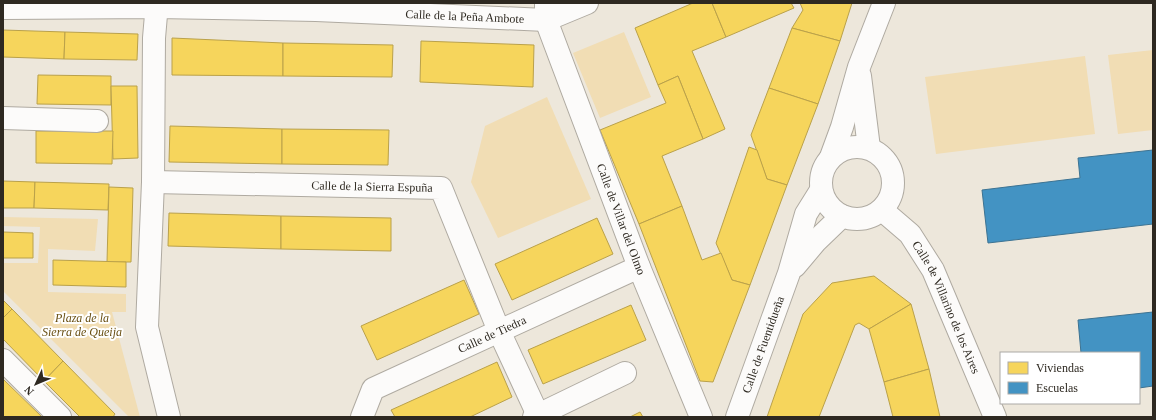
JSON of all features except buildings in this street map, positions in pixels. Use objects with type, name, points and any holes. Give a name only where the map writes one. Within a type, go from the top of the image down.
[{"type":"street","name":"Calle de la Peña Ambote","points":[[3,8],[157,5],[546,11],[587,3]]},
{"type":"street","points":[[831,157],[839,151],[849,147],[869,148],[880,154],[888,164],[893,175],[894,188],[890,200],[882,210],[873,216],[863,219],[852,219],[842,216],[832,210],[825,201],[821,190],[821,178],[824,167],[831,157],[842,127],[859,67],[884,3]]},
{"type":"street","points":[[157,5],[154,38],[153,182],[147,327],[169,417]]},
{"type":"street","name":"Calle de Villar del Olmo","points":[[546,11],[639,267],[701,417]]},
{"type":"street","points":[[859,67],[869,148]]},
{"type":"street","points":[[3,118],[97,121]]},
{"type":"street","name":"Calle de la Sierra Espuña","points":[[153,182],[441,188],[499,331],[536,416]]},
{"type":"street","name":"Calle de Fuentidueña","points":[[737,417],[789,273],[806,214],[821,190]]},
{"type":"street","name":"Calle de Villarino de los Aires","points":[[882,210],[910,234],[933,270],[995,417]]},
{"type":"street","name":"Calle de Fuentidueña","points":[[789,273],[816,241],[842,216]]},
{"type":"street","name":"Calle de Tiedra","points":[[362,417],[373,389],[639,267]]},
{"type":"street","points":[[3,360],[60,417]]},
{"type":"street","points":[[536,416],[625,373]]},
{"type":"green space","points":[[624,32],[651,97],[600,118],[573,53]]},
{"type":"green space","points":[[1153,50],[1153,130],[1118,134],[1108,55]]},
{"type":"green space","points":[[1085,56],[1095,134],[936,154],[925,77]]},
{"type":"green space","points":[[547,97],[591,199],[498,238],[471,182],[485,126]]},
{"type":"green space","name":"Plaza de la Sierra de Queija","points":[[3,217],[98,219],[95,251],[48,249],[48,292],[126,294],[126,312],[112,312],[140,417],[129,417],[3,291],[3,263],[38,263],[40,227],[3,226]]}]
